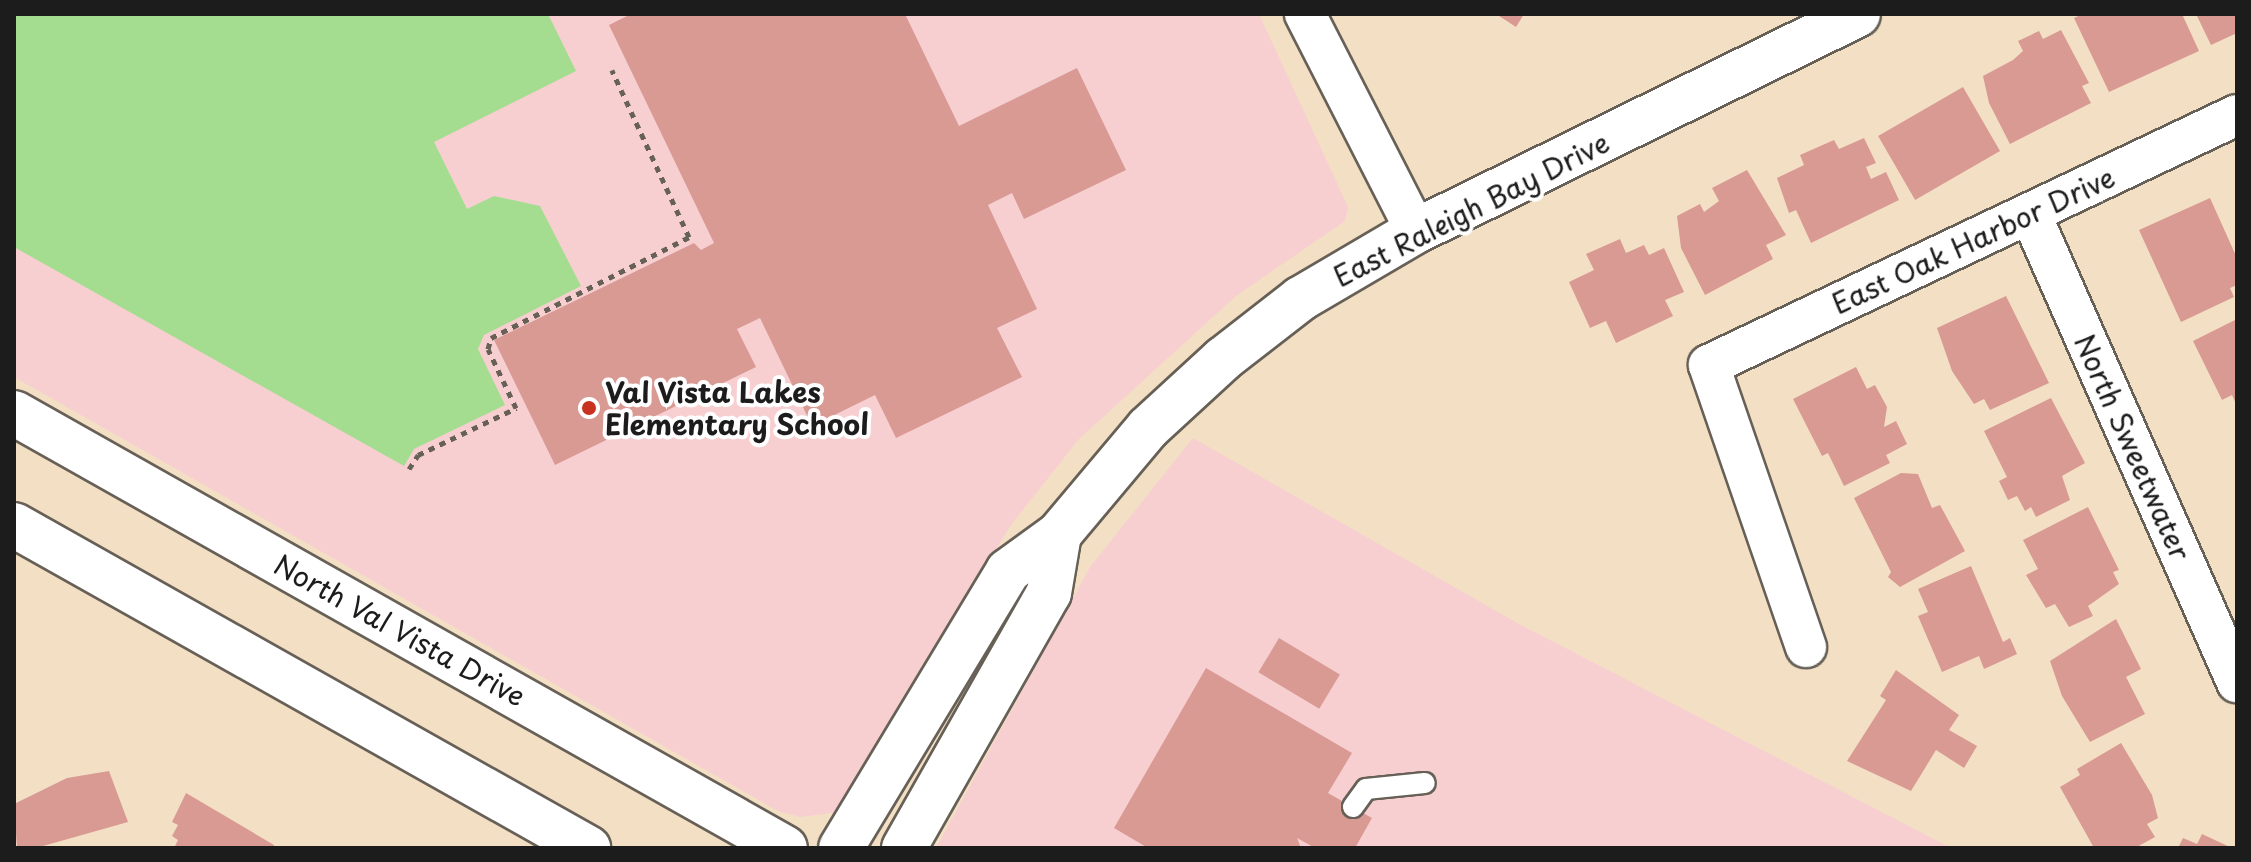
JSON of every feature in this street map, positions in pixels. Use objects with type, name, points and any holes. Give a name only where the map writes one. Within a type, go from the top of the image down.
[{"type":"street","points":[[1305,14],[1416,231]]},
{"type":"street","name":"East Raleigh Bay Drive","points":[[841,848],[1008,571],[1059,534],[1148,428],[1223,359],[1300,299],[1416,231],[1858,14]]},
{"type":"street","name":"East Oak Harbor Drive","points":[[1806,647],[1709,365],[2237,115]]},
{"type":"street","name":"North Sweetwater","points":[[2030,213],[2237,682]]},
{"type":"street","name":"North Val Vista Drive","points":[[14,413],[785,848]]},
{"type":"street","points":[[14,525],[588,848]]},
{"type":"street","points":[[904,848],[1049,593],[1059,534]]},
{"type":"lane","points":[[1353,807],[1366,789],[1425,783]]},
{"type":"path","points":[[409,469],[418,455],[516,408],[488,349],[491,338],[689,237],[612,70]]},
{"type":"shaded area","name":"Val Vista Lakes Elementary School","points":[[14,14],[1259,14],[1348,207],[1345,221],[1236,296],[1079,439],[1010,526],[850,802],[832,813],[800,817],[778,811],[14,377]]},
{"type":"shaded area","points":[[1193,438],[1519,624],[1951,848],[936,848],[1090,567]]},
{"type":"green space","points":[[14,14],[548,14],[576,71],[434,142],[467,209],[494,196],[540,206],[581,286],[484,335],[478,349],[505,405],[414,449],[404,466],[14,247]]},
{"type":"building","points":[[631,14],[905,14],[959,126],[1077,68],[1126,170],[1024,219],[1012,193],[988,205],[1037,309],[997,328],[1022,377],[896,438],[875,395],[812,426],[760,318],[737,329],[756,367],[555,465],[494,340],[694,243],[701,250],[714,243],[609,25]]},
{"type":"building","points":[[1496,14],[1524,14],[1516,27]]},
{"type":"building","points":[[2083,14],[2182,14],[2199,51],[2109,92],[2074,18]]},
{"type":"building","points":[[2196,14],[2237,14],[2237,33],[2211,45]]},
{"type":"building","points":[[2061,30],[2089,83],[2082,86],[2091,103],[2010,144],[1989,103],[1983,76],[2023,51],[2018,41],[2039,31],[2043,39]]},
{"type":"building","points":[[1963,87],[2000,151],[1915,200],[1878,136]]},
{"type":"building","points":[[1864,138],[1876,163],[1866,167],[1871,179],[1886,172],[1899,200],[1811,243],[1796,210],[1789,213],[1777,178],[1804,165],[1800,155],[1834,140],[1839,149]]},
{"type":"building","points":[[1747,170],[1786,235],[1766,245],[1773,259],[1705,295],[1681,248],[1677,216],[1700,204],[1704,212],[1719,201],[1712,188]]},
{"type":"building","points":[[2210,198],[2237,258],[2237,285],[2230,288],[2234,297],[2181,322],[2139,230]]},
{"type":"building","points":[[1620,239],[1626,253],[1644,245],[1649,255],[1664,248],[1684,292],[1665,300],[1673,316],[1616,343],[1606,321],[1590,328],[1569,282],[1594,270],[1586,254]]},
{"type":"building","points":[[2006,296],[2049,383],[1990,410],[1984,399],[1974,404],[1952,371],[1937,328]]},
{"type":"building","points":[[2237,319],[2237,406],[2232,395],[2222,400],[2193,341]]},
{"type":"building","points":[[1856,367],[1867,389],[1875,385],[1887,407],[1884,427],[1896,421],[1907,444],[1886,455],[1890,463],[1844,486],[1828,453],[1822,456],[1793,399]]},
{"type":"building","points":[[2051,398],[2085,463],[2062,476],[2070,500],[2036,517],[2031,507],[2025,511],[2017,496],[2008,500],[1999,481],[2007,477],[1984,431]]},
{"type":"building","points":[[1901,473],[1918,474],[1932,508],[1940,505],[1965,551],[1900,587],[1888,577],[1891,572],[1854,498]]},
{"type":"building","points":[[2088,507],[2119,570],[2113,572],[2119,584],[2088,606],[2093,616],[2069,627],[2055,604],[2046,608],[2026,575],[2038,569],[2023,540]]},
{"type":"building","points":[[1971,566],[2003,642],[2010,638],[2017,654],[1984,669],[1979,656],[1942,672],[1918,616],[1928,612],[1918,589]]},
{"type":"building","points":[[2116,619],[2141,669],[2126,677],[2145,714],[2090,742],[2062,696],[2050,661]]},
{"type":"building","points":[[1279,638],[1340,675],[1319,709],[1258,672]]},
{"type":"building","points":[[1206,668],[1352,753],[1328,793],[1372,818],[1355,848],[1315,848],[1297,838],[1301,848],[1148,848],[1114,828]]},
{"type":"building","points":[[1896,670],[1959,715],[1949,730],[1977,746],[1964,768],[1936,750],[1911,791],[1847,761],[1886,700],[1880,696]]},
{"type":"building","points":[[2121,743],[2152,795],[2158,818],[2147,824],[2155,837],[2135,848],[2094,848],[2060,787],[2080,775],[2077,769]]},
{"type":"building","points":[[109,771],[128,822],[36,848],[17,848],[14,804],[67,778]]},
{"type":"building","points":[[186,793],[274,845],[273,848],[174,848],[178,840],[172,836],[178,825],[172,822]]},
{"type":"building","points":[[2202,834],[2232,848],[2178,848],[2183,838],[2197,844]]},
{"type":"place","name":"Val Vista Lakes Elementary School","points":[[589,408]]}]
